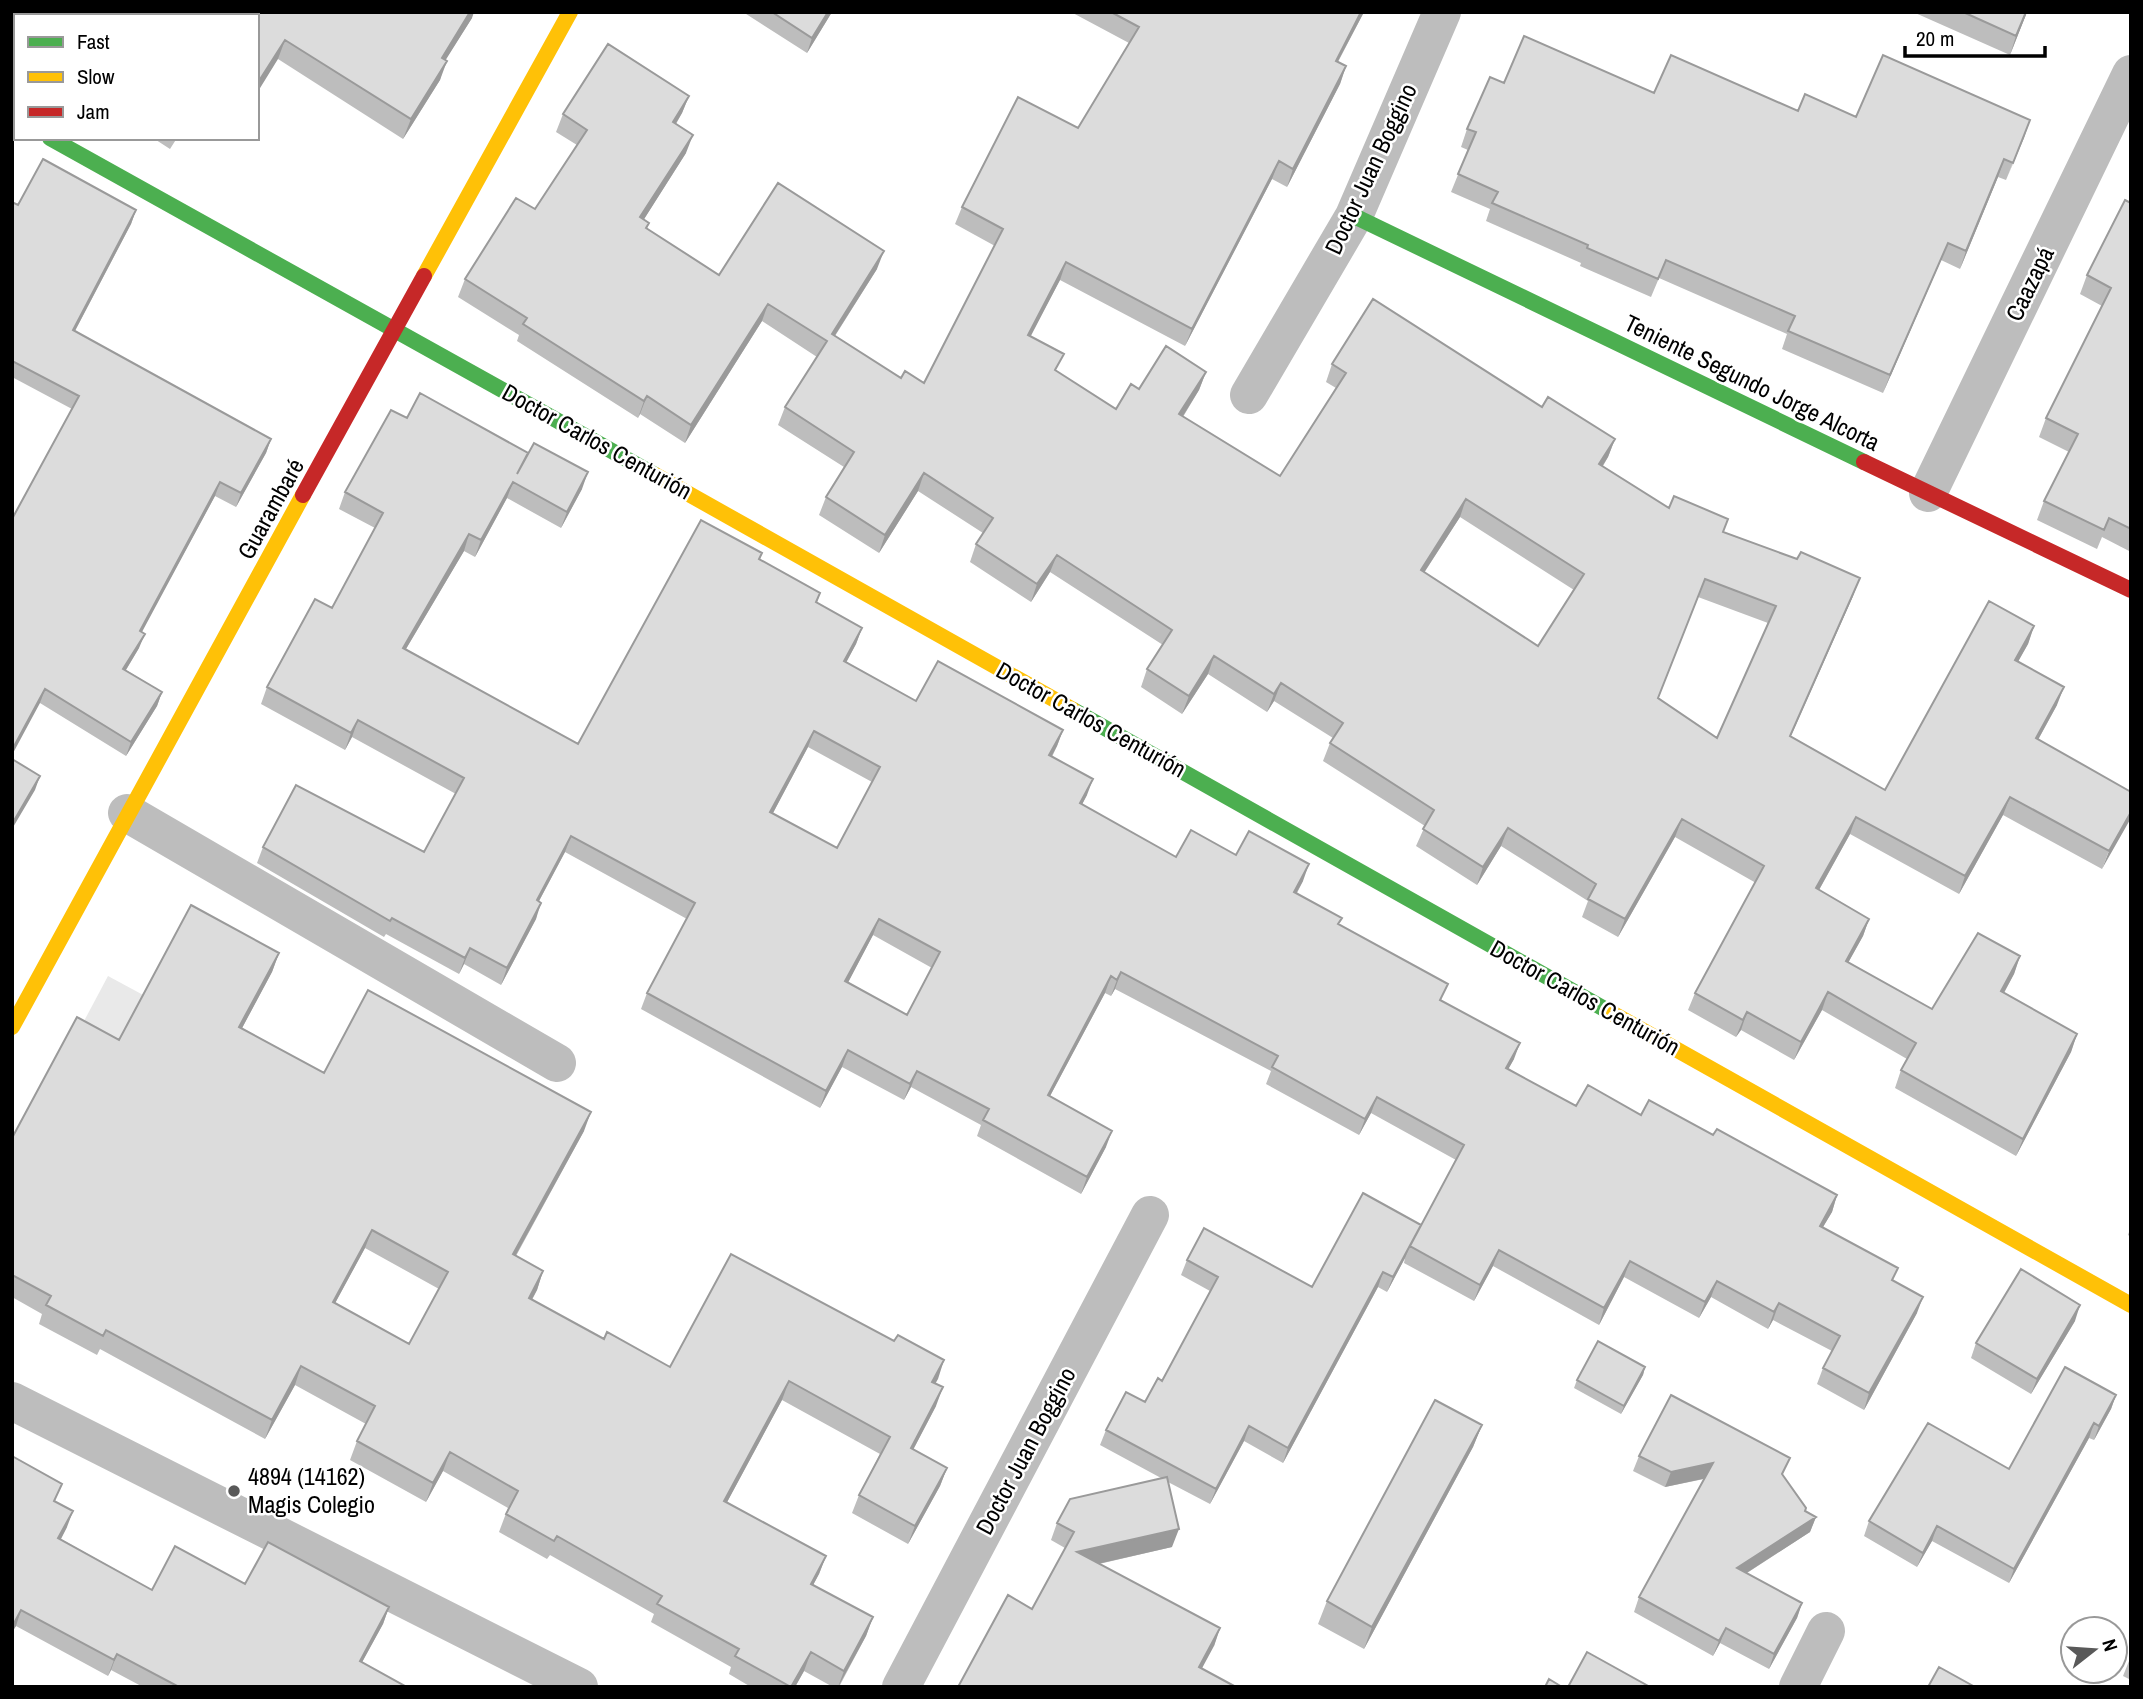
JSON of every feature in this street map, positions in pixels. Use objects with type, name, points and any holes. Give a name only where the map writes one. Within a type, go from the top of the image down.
[{"type":"street","name":"Guarambaré","points":[[12,1027],[127,813],[397,330],[570,12]]},
{"type":"street","name":"Doctor Juan Boggino","points":[[1249,395],[1354,216],[1442,12]]},
{"type":"street","name":"Caazapá","points":[[1928,493],[2131,74]]},
{"type":"street","name":"Doctor Carlos Centurión","points":[[54,140],[397,330],[2131,1305]]},
{"type":"street","name":"Teniente Segundo Jorge Alcorta","points":[[1354,216],[2131,590]]},
{"type":"street","points":[[127,813],[557,1063]]},
{"type":"street","name":"Doctor Juan Boggino","points":[[901,1687],[1150,1215]]},
{"type":"street","points":[[12,1401],[579,1687]]},
{"type":"street","points":[[1798,1687],[1826,1631]]},
{"type":"shaded area","points":[[108,976],[223,1038],[190,1099],[75,1038]]},
{"type":"building","points":[[12,12],[34,12],[14,14],[14,28]]},
{"type":"building","points":[[470,12],[442,58],[447,61],[411,119],[285,40],[259,81],[259,14],[125,14]]},
{"type":"building","points":[[772,12],[828,12],[812,38]]},
{"type":"building","points":[[1111,12],[1361,12],[1336,61],[1346,66],[1293,169],[1279,161],[1192,329],[1066,262],[1028,335],[1064,354],[1055,370],[1116,409],[1131,384],[1139,389],[1166,346],[1206,372],[1179,414],[1280,476],[1346,373],[1332,364],[1373,299],[1542,407],[1548,397],[1615,439],[1599,464],[1669,508],[1674,496],[1728,519],[1723,532],[1797,559],[1801,552],[1860,578],[1790,736],[1885,790],[1989,601],[2034,626],[2015,660],[2064,687],[2036,738],[2131,792],[2131,812],[2109,851],[2010,797],[1965,876],[1856,817],[1816,888],[1869,919],[1846,961],[1932,1009],[1978,933],[2020,956],[2001,991],[2077,1034],[2023,1139],[1901,1070],[1916,1043],[1828,992],[1801,1042],[1747,1012],[1743,1020],[1695,993],[1764,866],[1682,819],[1625,919],[1588,899],[1596,884],[1508,828],[1483,867],[1423,829],[1434,810],[1330,743],[1343,723],[1281,683],[1274,694],[1214,656],[1189,696],[1147,669],[1172,630],[1057,555],[1037,584],[976,544],[993,518],[924,473],[885,535],[826,497],[854,452],[785,407],[827,341],[768,304],[691,425],[647,396],[644,401],[523,324],[527,318],[465,279],[516,198],[535,209],[587,130],[563,114],[608,44],[689,96],[673,122],[693,135],[640,217],[649,223],[646,228],[719,275],[778,183],[884,251],[832,334],[901,378],[905,371],[924,383],[1003,229],[962,207],[1018,97],[1078,128],[1139,27]],"holes":[[[1466,499],[1584,574],[1538,646],[1421,570]],[[1705,579],[1776,606],[1717,738],[1658,698]]]},
{"type":"building","points":[[1963,12],[2026,12],[2016,36]]},
{"type":"building","points":[[1524,36],[1654,93],[1671,55],[1798,111],[1805,94],[1856,117],[1883,55],[2030,120],[2013,163],[2004,159],[1966,251],[1948,243],[1890,375],[1788,331],[1795,316],[1666,260],[1658,279],[1492,203],[1498,192],[1458,174],[1476,132],[1467,129],[1490,77],[1504,83]]},
{"type":"building","points":[[43,159],[136,210],[73,330],[271,439],[241,493],[220,482],[140,631],[145,634],[123,669],[162,692],[131,742],[45,689],[12,750],[12,519],[79,396],[12,361],[12,202],[18,205]]},
{"type":"building","points":[[2125,200],[2131,203],[2131,529],[2109,518],[2104,530],[2044,501],[2078,434],[2046,418],[2111,288],[2087,275]]},
{"type":"building","points":[[420,393],[528,453],[517,474],[534,443],[588,472],[567,512],[513,482],[481,540],[469,534],[403,648],[578,744],[701,520],[762,553],[759,559],[820,593],[816,602],[862,628],[844,661],[916,701],[938,661],[1063,730],[1049,755],[1093,779],[1080,803],[1176,857],[1191,830],[1236,855],[1249,831],[1309,864],[1294,892],[1342,918],[1338,924],[1448,984],[1440,1000],[1520,1043],[1506,1068],[1576,1106],[1588,1085],[1641,1115],[1649,1100],[1713,1135],[1717,1129],[1837,1195],[1820,1226],[1898,1268],[1892,1280],[1923,1297],[1869,1393],[1823,1368],[1840,1336],[1779,1303],[1774,1312],[1717,1281],[1705,1302],[1630,1261],[1604,1308],[1499,1250],[1480,1285],[1410,1246],[1464,1145],[1377,1097],[1365,1119],[1272,1067],[1278,1056],[1121,972],[1117,980],[1111,976],[1048,1095],[1112,1131],[1087,1177],[983,1120],[989,1109],[917,1071],[910,1084],[848,1050],[826,1091],[647,993],[695,903],[571,836],[537,900],[541,903],[507,968],[470,948],[465,958],[392,918],[390,921],[263,847],[296,785],[424,852],[464,778],[358,720],[351,733],[267,687],[315,599],[332,608],[383,513],[345,492],[391,410],[407,418]],"holes":[[[814,731],[880,767],[837,848],[770,812]],[[879,919],[940,952],[907,1015],[845,981]]]},
{"type":"building","points":[[12,759],[40,776],[12,824]]},
{"type":"building","points":[[191,905],[279,953],[239,1027],[324,1073],[368,990],[591,1112],[513,1254],[543,1271],[529,1298],[604,1339],[607,1332],[670,1367],[731,1254],[894,1341],[898,1335],[944,1360],[932,1382],[943,1387],[911,1448],[947,1468],[915,1526],[859,1495],[890,1437],[789,1381],[724,1501],[826,1556],[811,1584],[873,1617],[844,1671],[811,1652],[791,1687],[735,1656],[739,1649],[657,1604],[662,1596],[557,1536],[554,1541],[506,1514],[518,1491],[450,1452],[433,1483],[357,1441],[375,1406],[301,1366],[272,1420],[106,1330],[103,1336],[46,1305],[51,1296],[12,1275],[12,1138],[77,1017],[119,1040]],"holes":[[[372,1230],[448,1272],[409,1344],[333,1302]]]},
{"type":"building","points":[[1363,1193],[1421,1225],[1393,1277],[1383,1272],[1288,1448],[1249,1426],[1216,1489],[1106,1430],[1126,1392],[1145,1402],[1158,1378],[1162,1381],[1218,1277],[1187,1260],[1204,1228],[1312,1287]]},
{"type":"building","points":[[2021,1269],[2080,1305],[2037,1379],[1976,1343]]},
{"type":"building","points":[[1598,1341],[1645,1367],[1624,1406],[1577,1380]]},
{"type":"building","points":[[2065,1367],[2116,1395],[2099,1426],[2094,1423],[2014,1569],[1937,1526],[1923,1553],[1869,1521],[1928,1423],[2009,1469]]},
{"type":"building","points":[[1671,1395],[1790,1458],[1782,1474],[1806,1508],[1805,1511],[1816,1517],[1737,1568],[1802,1603],[1774,1654],[1726,1628],[1719,1641],[1639,1597],[1713,1463],[1671,1472],[1639,1456]]},
{"type":"building","points":[[1435,1400],[1482,1425],[1372,1627],[1327,1601]]},
{"type":"building","points":[[12,1456],[62,1484],[54,1501],[73,1511],[58,1538],[152,1590],[175,1546],[245,1584],[268,1542],[389,1607],[360,1661],[407,1687],[179,1687],[117,1654],[114,1660],[21,1610],[12,1627]]},
{"type":"building","points":[[1167,1477],[1179,1529],[1077,1552],[1220,1628],[1199,1667],[1236,1687],[958,1687],[1008,1595],[1032,1609],[1074,1532],[1057,1523],[1070,1499]]},
{"type":"building","points":[[1587,1652],[1650,1687],[1568,1687]]},
{"type":"building","points":[[1939,1667],[1975,1687],[1928,1687]]},
{"type":"building","points":[[1549,1679],[1562,1687],[1545,1687]]},
{"type":"traffic: fast","points":[[54,140],[655,475]]},
{"type":"traffic: fast","points":[[1354,216],[1864,462]]},
{"type":"traffic: fast","points":[[1073,710],[1608,1011]]},
{"type":"traffic: slow","points":[[424,276],[570,12]]},
{"type":"traffic: slow","points":[[655,475],[1073,710]]},
{"type":"traffic: slow","points":[[12,1027],[303,495]]},
{"type":"traffic: slow","points":[[1608,1011],[2131,1305]]},
{"type":"traffic: jam","points":[[303,495],[424,276]]},
{"type":"traffic: jam","points":[[1864,462],[2131,590]]},
{"type":"place","name":"4894 (14162) Magis Colegio","points":[[234,1491]]}]
